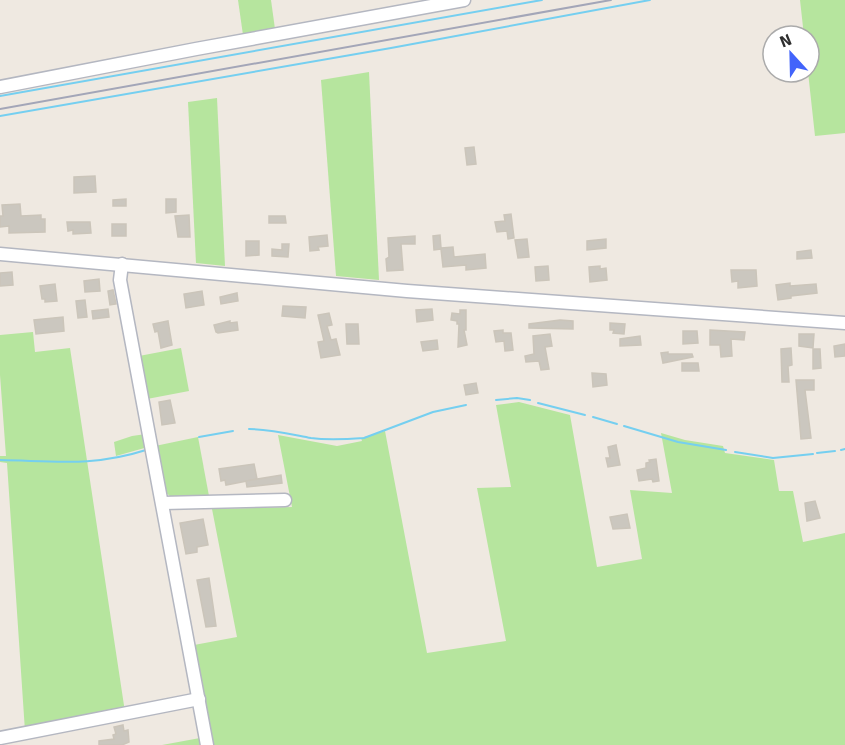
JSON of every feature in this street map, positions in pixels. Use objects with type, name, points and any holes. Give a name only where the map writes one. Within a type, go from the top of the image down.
[{"type":"street","points":[[0,87],[464,0]]},
{"type":"street","points":[[0,254],[407,291],[845,323]]},
{"type":"street","points":[[122,264],[120,280],[207,745]]},
{"type":"street","points":[[163,503],[285,500]]},
{"type":"street","points":[[0,738],[199,699]]},
{"type":"green space","points":[[238,0],[271,0],[275,29],[243,35]]},
{"type":"green space","points":[[800,0],[845,0],[845,133],[815,136],[809,84],[821,84],[821,24],[803,24]]},
{"type":"green space","points":[[369,72],[379,280],[336,276],[321,80]]},
{"type":"green space","points":[[217,98],[225,266],[196,263],[188,102]]},
{"type":"green space","points":[[33,332],[35,352],[70,348],[125,712],[25,731],[7,463],[0,462],[0,456],[6,456],[0,375],[0,335]]},
{"type":"green space","points":[[181,348],[189,391],[147,399],[139,356]]},
{"type":"green space","points":[[519,402],[570,415],[597,567],[642,559],[630,490],[672,493],[661,433],[685,440],[723,446],[725,453],[774,460],[779,491],[793,491],[803,542],[845,533],[845,745],[213,745],[194,645],[237,637],[212,509],[292,507],[278,435],[337,446],[362,441],[361,438],[385,431],[427,653],[506,641],[477,488],[511,487],[496,405]]},
{"type":"green space","points":[[146,434],[148,447],[116,456],[114,442]]},
{"type":"green space","points":[[198,437],[209,496],[171,497],[164,491],[155,446]]},
{"type":"green space","points":[[200,738],[200,745],[162,745]]},
{"type":"building","points":[[474,147],[476,164],[467,165],[465,148]]},
{"type":"building","points":[[95,176],[96,192],[74,193],[74,177]]},
{"type":"building","points":[[126,199],[126,206],[113,206],[113,200]]},
{"type":"building","points":[[166,199],[176,199],[176,212],[166,213]]},
{"type":"building","points":[[20,204],[21,216],[41,215],[41,219],[45,219],[45,232],[9,233],[9,226],[0,227],[0,216],[3,216],[2,205]]},
{"type":"building","points":[[511,214],[514,238],[508,239],[507,231],[497,232],[495,222],[505,221],[504,215]]},
{"type":"building","points":[[189,215],[190,237],[178,237],[175,216]]},
{"type":"building","points":[[269,216],[285,216],[286,223],[269,223]]},
{"type":"building","points":[[67,222],[90,222],[91,233],[73,234],[73,230],[68,231]]},
{"type":"building","points":[[112,224],[126,224],[126,236],[112,236]]},
{"type":"building","points":[[327,235],[328,246],[310,251],[309,237]]},
{"type":"building","points":[[440,235],[441,248],[453,247],[454,257],[485,254],[486,268],[466,270],[466,265],[443,267],[441,249],[434,250],[433,236]]},
{"type":"building","points":[[415,236],[415,244],[401,244],[403,270],[387,271],[388,238]]},
{"type":"building","points":[[527,239],[529,257],[518,258],[515,240]]},
{"type":"building","points":[[606,239],[606,248],[587,250],[587,241]]},
{"type":"building","points":[[246,241],[259,241],[259,255],[246,256]]},
{"type":"building","points":[[282,244],[289,244],[288,257],[272,256],[272,249],[282,250]]},
{"type":"building","points":[[811,250],[812,258],[797,259],[797,252]]},
{"type":"building","points":[[548,266],[549,280],[536,281],[535,267]]},
{"type":"building","points":[[600,266],[600,269],[606,268],[607,280],[590,282],[589,267]]},
{"type":"building","points":[[731,270],[756,270],[757,286],[738,288],[738,281],[732,282]]},
{"type":"building","points":[[12,272],[13,285],[0,286],[0,273]]},
{"type":"building","points":[[99,279],[100,291],[85,292],[84,281]]},
{"type":"building","points":[[790,283],[790,286],[816,284],[817,293],[778,300],[776,285]]},
{"type":"building","points":[[55,284],[57,301],[45,302],[45,299],[42,299],[40,286]]},
{"type":"building","points":[[113,290],[116,304],[110,305],[108,291]]},
{"type":"building","points":[[202,291],[204,305],[186,308],[184,294]]},
{"type":"building","points":[[237,293],[238,301],[221,304],[220,297]]},
{"type":"building","points":[[85,300],[87,317],[78,318],[76,301]]},
{"type":"building","points":[[283,306],[306,307],[305,318],[282,316]]},
{"type":"building","points":[[108,309],[109,317],[93,319],[92,311]]},
{"type":"building","points":[[432,309],[433,320],[417,322],[416,310]]},
{"type":"building","points":[[460,310],[466,310],[466,330],[464,330],[467,345],[458,347],[459,324],[451,320],[452,313],[460,314]]},
{"type":"building","points":[[329,313],[332,325],[327,326],[331,340],[336,339],[340,355],[321,358],[318,342],[324,341],[318,315]]},
{"type":"building","points":[[63,317],[64,331],[36,334],[34,320]]},
{"type":"building","points":[[560,320],[573,321],[573,329],[529,328],[529,324]]},
{"type":"building","points":[[168,321],[172,345],[161,348],[158,331],[155,332],[153,324]]},
{"type":"building","points":[[230,321],[230,323],[237,322],[238,330],[216,332],[214,325]]},
{"type":"building","points":[[610,323],[625,324],[624,334],[613,333],[614,330],[610,330]]},
{"type":"building","points":[[346,324],[358,324],[359,344],[347,344]]},
{"type":"building","points":[[503,330],[503,333],[511,333],[513,350],[505,351],[504,341],[496,342],[494,331]]},
{"type":"building","points":[[710,330],[745,332],[744,340],[731,339],[732,356],[721,357],[720,345],[710,345]]},
{"type":"building","points":[[683,331],[697,331],[698,343],[683,344]]},
{"type":"building","points":[[550,334],[552,346],[545,347],[549,369],[541,370],[539,361],[526,362],[525,356],[534,354],[533,336]]},
{"type":"building","points":[[799,334],[814,334],[813,348],[799,346]]},
{"type":"building","points":[[640,336],[641,345],[620,346],[620,339]]},
{"type":"building","points":[[437,340],[438,349],[423,351],[421,342]]},
{"type":"building","points":[[845,344],[845,356],[835,357],[834,346]]},
{"type":"building","points":[[791,348],[792,365],[788,366],[789,382],[782,382],[781,349]]},
{"type":"building","points":[[813,349],[820,349],[821,368],[813,369]]},
{"type":"building","points":[[668,352],[668,354],[692,354],[693,357],[663,363],[661,353]]},
{"type":"building","points":[[682,363],[698,363],[699,371],[682,371]]},
{"type":"building","points":[[592,373],[606,374],[607,385],[593,387]]},
{"type":"building","points":[[796,380],[814,380],[814,390],[805,390],[811,438],[801,439]]},
{"type":"building","points":[[476,383],[478,393],[466,395],[464,385]]},
{"type":"building","points":[[170,400],[175,423],[162,425],[159,402]]},
{"type":"building","points":[[616,445],[620,465],[608,467],[606,458],[610,458],[608,447]]},
{"type":"building","points":[[656,459],[659,481],[653,482],[652,479],[639,481],[637,470],[646,468],[649,460]]},
{"type":"building","points":[[254,464],[257,479],[226,485],[225,480],[221,481],[219,469]]},
{"type":"building","points":[[281,475],[282,483],[247,487],[246,481]]},
{"type":"building","points":[[815,501],[820,518],[807,521],[805,503]]},
{"type":"building","points":[[627,514],[630,528],[613,529],[610,517]]},
{"type":"building","points":[[203,519],[208,545],[197,547],[197,552],[186,554],[180,523]]},
{"type":"building","points":[[209,578],[216,626],[206,627],[197,580]]},
{"type":"building","points":[[123,725],[124,731],[128,730],[129,742],[122,745],[99,745],[99,741],[114,739],[113,735],[116,734],[114,727]]},
{"type":"waterway","points":[[0,96],[542,0]]},
{"type":"waterway","points":[[0,116],[650,0]]},
{"type":"waterway","points":[[496,400],[517,398],[530,400]]},
{"type":"waterway","points":[[538,403],[585,415]]},
{"type":"waterway","points":[[249,429],[317,439],[364,438],[433,412],[466,405]]},
{"type":"waterway","points":[[593,417],[617,424]]},
{"type":"waterway","points":[[624,426],[678,442],[726,450]]},
{"type":"waterway","points":[[199,437],[233,431]]},
{"type":"waterway","points":[[841,450],[845,449]]},
{"type":"waterway","points":[[0,460],[91,461],[146,450]]},
{"type":"waterway","points":[[817,453],[835,451]]},
{"type":"waterway","points":[[735,452],[773,458],[813,454]]},
{"type":"railway","points":[[0,109],[611,0]]}]
